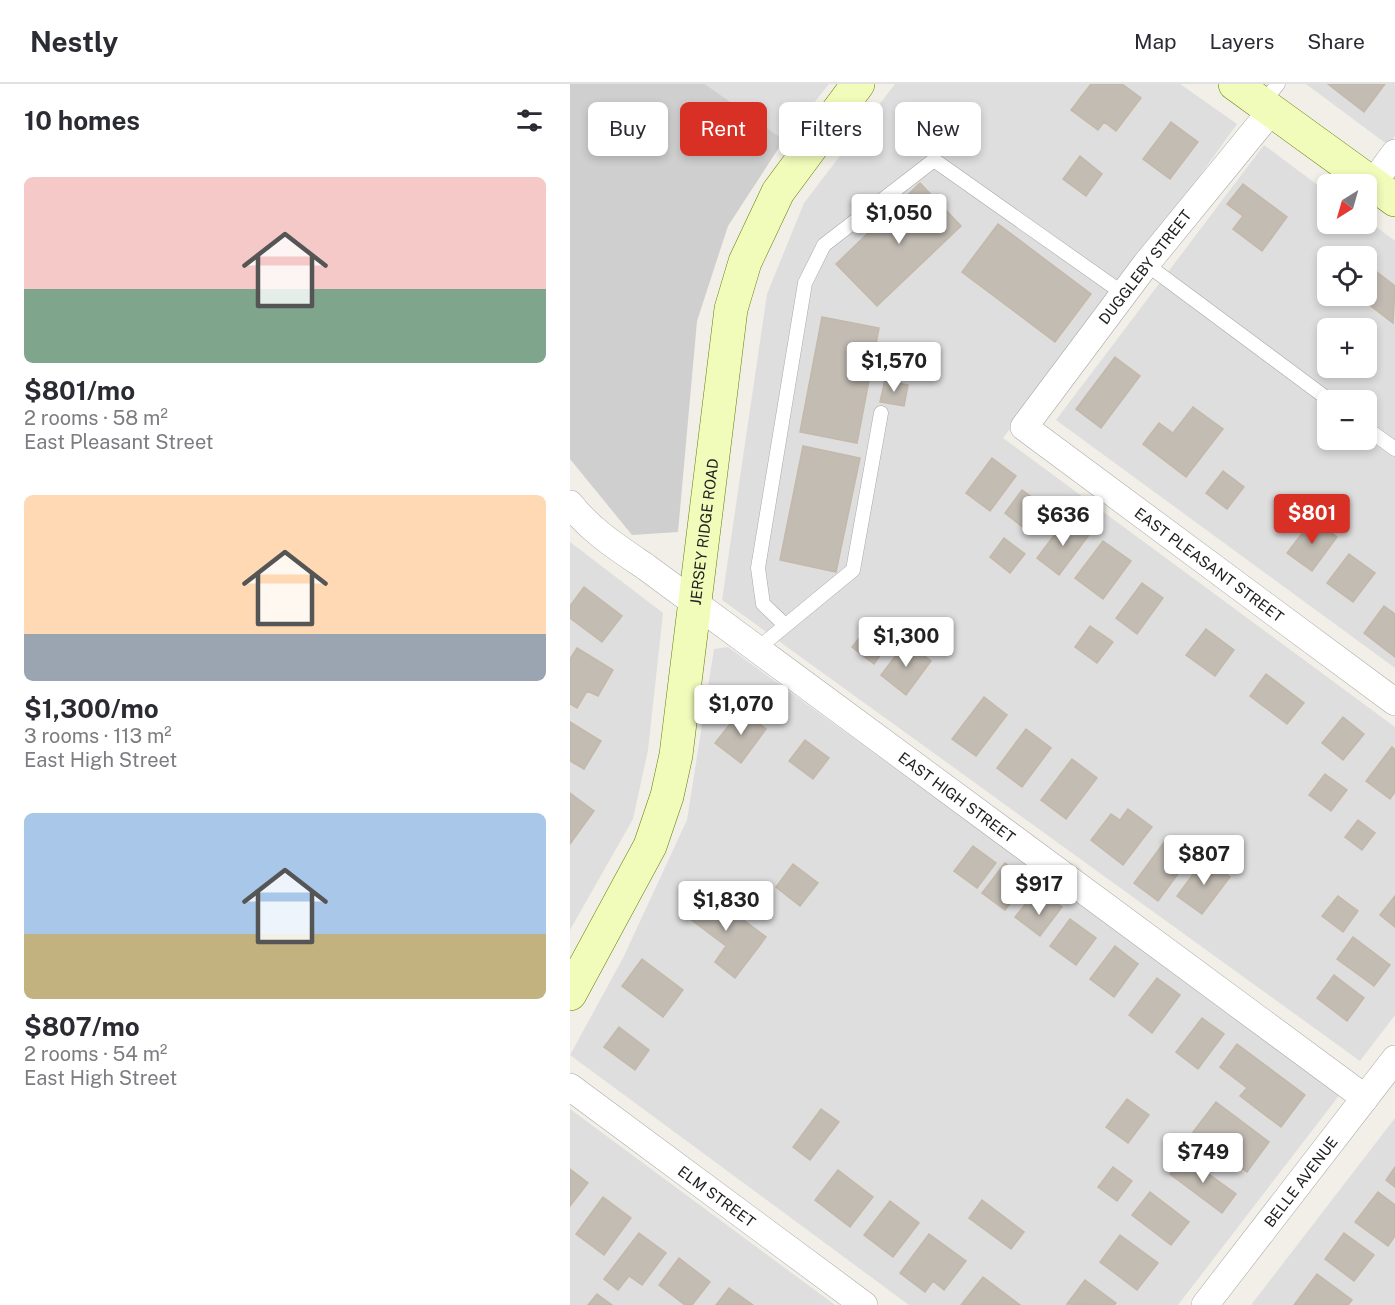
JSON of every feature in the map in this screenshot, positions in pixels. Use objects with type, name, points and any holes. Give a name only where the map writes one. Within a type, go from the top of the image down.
[{"type":"street","name":"JERSEY RIDGE ROAD","points":[[570,994],[645,857],[658,826],[676,755],[693,602],[731,309],[745,262],[778,192],[858,84]]},
{"type":"street","points":[[1235,84],[1270,100],[1384,191],[1395,153]]},
{"type":"street","name":"DUGGLEBY STREET","points":[[1024,427],[1270,100]]},
{"type":"street","name":"EAST PLEASANT STREET","points":[[1024,427],[1395,702]]},
{"type":"street","points":[[570,504],[582,519],[611,544],[693,602]]},
{"type":"street","name":"EAST HIGH STREET","points":[[693,602],[1365,1098]]},
{"type":"street","name":"BELLE AVENUE","points":[[1205,1305],[1395,1059]]},
{"type":"street","name":"ELM STREET","points":[[570,1087],[864,1305]]},
{"type":"lane","points":[[785,625],[763,604],[758,568],[806,283],[824,245],[934,160],[1124,294]]},
{"type":"lane","points":[[1146,264],[1317,391]]},
{"type":"lane","points":[[757,649],[853,570],[881,413]]},
{"type":"lane","points":[[1377,436],[1395,450]]},
{"type":"shaded area","points":[[570,84],[705,84],[730,102],[680,102],[680,156],[767,156],[767,128],[779,136],[779,148],[728,226],[697,321],[678,532],[632,535],[570,459]]},
{"type":"shaded area","points":[[705,84],[829,84],[815,102],[779,102],[779,136],[767,128],[767,102],[730,102]]},
{"type":"shaded area","points":[[895,84],[1180,84],[1237,124],[1128,276],[1003,438],[1395,727],[1395,1015],[1360,1061],[722,600],[767,294],[804,203],[840,156],[883,156],[881,102]]},
{"type":"shaded area","points":[[1306,84],[1395,84],[1395,136],[1388,145]]},
{"type":"shaded area","points":[[1264,145],[1317,185],[1317,234],[1377,234],[1377,228],[1395,241],[1395,668],[1056,420]]},
{"type":"shaded area","points":[[570,542],[663,613],[648,750],[633,819],[570,930]]},
{"type":"shaded area","points":[[728,647],[1341,1093],[1178,1305],[909,1305],[570,1055],[623,958],[687,820],[714,649]]},
{"type":"shaded area","points":[[570,1109],[835,1305],[570,1305]]},
{"type":"shaded area","points":[[1395,1118],[1395,1305],[1251,1305]]},
{"type":"building","points":[[1091,84],[1122,84],[1141,98],[1116,131],[1104,122],[1098,130],[1071,110]]},
{"type":"building","points":[[1328,84],[1385,84],[1364,112]]},
{"type":"building","points":[[1171,122],[1198,142],[1170,179],[1143,159]]},
{"type":"building","points":[[1080,156],[1102,174],[1086,196],[1063,179]]},
{"type":"building","points":[[920,183],[961,226],[877,306],[836,264]]},
{"type":"building","points":[[1243,184],[1287,217],[1262,251],[1233,229],[1243,216],[1227,204]]},
{"type":"building","points":[[998,224],[1091,294],[1055,342],[962,272]]},
{"type":"building","points":[[1377,272],[1395,286],[1393,323],[1371,306],[1377,306]]},
{"type":"building","points":[[822,317],[879,328],[857,443],[800,432]]},
{"type":"building","points":[[1115,357],[1140,376],[1101,428],[1076,409]]},
{"type":"building","points":[[885,380],[908,385],[904,406],[880,402]]},
{"type":"building","points":[[1193,407],[1223,429],[1186,477],[1143,444],[1159,423],[1173,433]]},
{"type":"building","points":[[803,446],[860,458],[836,572],[780,560]]},
{"type":"building","points":[[992,458],[1016,476],[990,511],[966,493]]},
{"type":"building","points":[[1223,471],[1244,487],[1227,509],[1206,493]]},
{"type":"building","points":[[1022,490],[1047,508],[1029,532],[1005,513]]},
{"type":"building","points":[[1067,518],[1089,535],[1059,575],[1037,558]]},
{"type":"building","points":[[1313,519],[1337,537],[1312,571],[1287,553]]},
{"type":"building","points":[[1004,538],[1025,554],[1010,573],[990,557]]},
{"type":"building","points":[[1103,541],[1131,561],[1103,599],[1075,578]]},
{"type":"building","points":[[1349,554],[1375,573],[1353,602],[1327,583]]},
{"type":"building","points":[[1142,583],[1163,598],[1137,634],[1116,618]]},
{"type":"building","points":[[584,587],[622,616],[602,642],[570,618],[570,606]]},
{"type":"building","points":[[1384,606],[1395,614],[1395,657],[1364,633]]},
{"type":"building","points":[[873,620],[894,636],[874,664],[852,647]]},
{"type":"building","points":[[1090,626],[1113,642],[1097,663],[1075,647]]},
{"type":"building","points":[[1206,629],[1234,650],[1215,676],[1186,655]]},
{"type":"building","points":[[906,642],[931,661],[906,695],[881,675]]},
{"type":"building","points":[[577,648],[613,670],[598,696],[587,691],[577,708],[570,704],[570,659]]},
{"type":"building","points":[[1266,674],[1304,703],[1287,724],[1250,696]]},
{"type":"building","points":[[984,697],[1007,715],[976,756],[952,739]]},
{"type":"building","points":[[741,710],[766,729],[741,763],[715,743]]},
{"type":"building","points":[[1343,717],[1364,734],[1343,760],[1322,743]]},
{"type":"building","points":[[570,722],[601,741],[584,769],[570,761]]},
{"type":"building","points":[[1026,729],[1051,748],[1022,787],[997,768]]},
{"type":"building","points":[[805,740],[829,758],[813,779],[789,761]]},
{"type":"building","points":[[1392,747],[1395,750],[1395,792],[1390,799],[1366,781]]},
{"type":"building","points":[[1072,759],[1097,778],[1066,819],[1041,800]]},
{"type":"building","points":[[1325,774],[1347,790],[1331,811],[1309,795]]},
{"type":"building","points":[[570,793],[594,811],[570,844]]},
{"type":"building","points":[[1128,809],[1152,827],[1123,865],[1091,840],[1111,814],[1120,820]]},
{"type":"building","points":[[1358,820],[1375,833],[1362,850],[1345,837]]},
{"type":"building","points":[[1168,837],[1192,855],[1158,901],[1134,883]]},
{"type":"building","points":[[973,846],[996,863],[977,888],[954,871]]},
{"type":"building","points":[[1205,858],[1230,877],[1202,914],[1177,896]]},
{"type":"building","points":[[1005,863],[1028,880],[1005,910],[982,893]]},
{"type":"building","points":[[793,864],[818,883],[800,906],[776,887]]},
{"type":"building","points":[[704,890],[766,937],[735,978],[715,962],[726,946],[685,915]]},
{"type":"building","points":[[1338,896],[1358,911],[1343,932],[1322,916]]},
{"type":"building","points":[[1395,896],[1395,927],[1380,915]]},
{"type":"building","points":[[1049,898],[1062,907],[1040,936],[1015,917],[1028,901],[1040,910]]},
{"type":"building","points":[[1070,919],[1096,938],[1076,965],[1050,946]]},
{"type":"building","points":[[1353,937],[1390,965],[1374,986],[1337,959]]},
{"type":"building","points":[[1115,946],[1138,964],[1114,997],[1090,979]]},
{"type":"building","points":[[642,959],[683,990],[663,1017],[622,986]]},
{"type":"building","points":[[1334,975],[1364,998],[1347,1021],[1317,998]]},
{"type":"building","points":[[1157,978],[1180,995],[1152,1033],[1129,1015]]},
{"type":"building","points":[[1202,1018],[1224,1034],[1198,1069],[1176,1052]]},
{"type":"building","points":[[619,1027],[649,1050],[635,1070],[604,1047]]},
{"type":"building","points":[[1237,1044],[1305,1095],[1281,1127],[1240,1096],[1247,1088],[1220,1067]]},
{"type":"building","points":[[1127,1099],[1149,1115],[1128,1143],[1106,1127]]},
{"type":"building","points":[[1216,1102],[1269,1142],[1247,1172],[1193,1132]]},
{"type":"building","points":[[821,1109],[839,1122],[810,1160],[793,1147]]},
{"type":"building","points":[[1184,1156],[1236,1194],[1222,1213],[1170,1174]]},
{"type":"building","points":[[1113,1167],[1132,1181],[1117,1201],[1098,1187]]},
{"type":"building","points":[[1395,1167],[1395,1187],[1386,1180]]},
{"type":"building","points":[[570,1169],[588,1183],[570,1206]]},
{"type":"building","points":[[838,1170],[873,1197],[850,1227],[815,1200]]},
{"type":"building","points":[[1150,1192],[1189,1222],[1171,1245],[1132,1215]]},
{"type":"building","points":[[1378,1192],[1395,1205],[1395,1236],[1388,1246],[1355,1222]]},
{"type":"building","points":[[603,1197],[631,1218],[604,1255],[576,1234]]},
{"type":"building","points":[[982,1200],[1024,1232],[1011,1249],[969,1218]]},
{"type":"building","points":[[890,1201],[919,1223],[893,1257],[864,1235]]},
{"type":"building","points":[[639,1233],[666,1253],[642,1285],[629,1276],[618,1290],[604,1279]]},
{"type":"building","points":[[1344,1233],[1374,1255],[1354,1281],[1325,1259]]},
{"type":"building","points":[[929,1234],[966,1261],[944,1290],[933,1281],[925,1292],[900,1273]]},
{"type":"building","points":[[1120,1235],[1158,1263],[1137,1290],[1100,1262]]},
{"type":"building","points":[[679,1258],[710,1282],[692,1305],[685,1305],[659,1285]]},
{"type":"building","points":[[1317,1274],[1352,1300],[1348,1305],[1294,1305]]},
{"type":"building","points":[[983,1277],[1020,1305],[961,1305]]},
{"type":"building","points":[[1085,1280],[1116,1303],[1114,1305],[1067,1304]]},
{"type":"building","points":[[729,1288],[753,1305],[716,1305]]},
{"type":"building","points":[[597,1294],[612,1305],[588,1305]]}]
